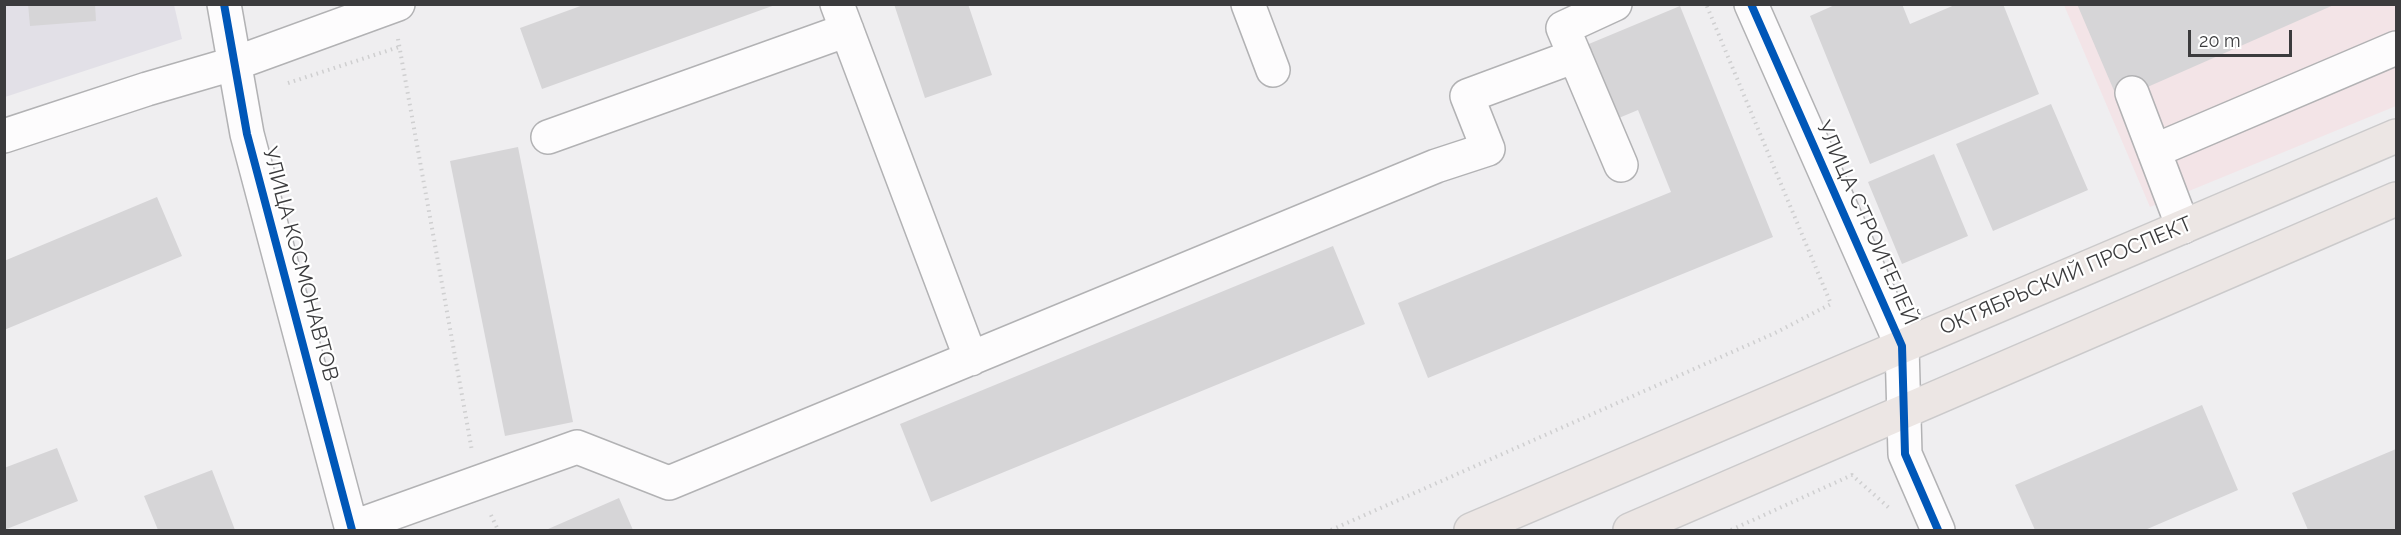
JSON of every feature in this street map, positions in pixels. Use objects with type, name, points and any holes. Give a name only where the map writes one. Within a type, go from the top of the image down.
[{"type":"main road","name":"ОКТЯБРЬСКИЙ ПРОСПЕКТ","points":[[1471,531],[2397,136]]},
{"type":"main road","points":[[1630,531],[2397,199]]},
{"type":"street","name":"УЛИЦА КОСМОНАВТОВ","points":[[224,4],[247,134],[351,529]]},
{"type":"street","points":[[1248,4],[1273,70]]},
{"type":"street","points":[[351,529],[577,447],[669,483],[1436,166],[1488,149],[1467,96],[1564,29],[1615,4]]},
{"type":"street","name":"УЛИЦА СТРОИТЕЛЕЙ","points":[[1751,4],[1902,346],[1905,454],[1938,531]]},
{"type":"street","points":[[4,136],[147,89],[397,17]]},
{"type":"street","points":[[548,137],[842,17],[971,359]]},
{"type":"street","points":[[1564,29],[1621,165]]},
{"type":"street","points":[[2154,151],[2397,48]]},
{"type":"street","points":[[2132,93],[2183,226]]},
{"type":"path","points":[[1331,531],[1775,333],[1831,304],[1706,4]]},
{"type":"path","points":[[397,17],[399,47],[477,483],[498,531]]},
{"type":"path","points":[[242,99],[399,47]]},
{"type":"path","points":[[1731,531],[1852,475],[1893,512]]},
{"type":"shaded area","points":[[4,5],[174,5],[182,39],[5,97]]},
{"type":"shaded area","points":[[2064,5],[2396,5],[2396,106],[2150,207]]},
{"type":"building","points":[[28,4],[95,4],[96,21],[30,26]]},
{"type":"building","points":[[586,4],[775,5],[542,89],[520,28]]},
{"type":"building","points":[[894,4],[968,4],[992,75],[925,98]]},
{"type":"building","points":[[1837,4],[1902,4],[1910,24],[1957,4],[2003,4],[2039,94],[1870,164],[1810,16]]},
{"type":"building","points":[[2077,4],[2336,4],[2118,100]]},
{"type":"building","points":[[1680,6],[1773,237],[1428,378],[1398,303],[1671,192],[1638,110],[1614,120],[1584,46]]},
{"type":"building","points":[[2051,104],[2088,190],[1993,231],[1956,144]]},
{"type":"building","points":[[518,147],[573,422],[505,436],[450,161]]},
{"type":"building","points":[[1934,154],[1968,236],[1902,264],[1868,182]]},
{"type":"building","points":[[157,197],[182,256],[4,330],[4,261]]},
{"type":"building","points":[[1333,246],[1365,324],[931,502],[900,424]]},
{"type":"building","points":[[2202,405],[2238,490],[2145,530],[2035,530],[2015,485]]},
{"type":"building","points":[[57,448],[78,501],[4,530],[4,468]]},
{"type":"building","points":[[2396,449],[2396,530],[2308,530],[2292,493]]},
{"type":"building","points":[[212,470],[235,530],[158,530],[144,496]]},
{"type":"building","points":[[619,498],[633,530],[546,530],[555,526]]},
{"type":"cycle path","points":[[224,4],[247,134],[352,530]]},
{"type":"cycle path","points":[[1751,4],[1902,346],[1905,454],[1938,530]]}]
